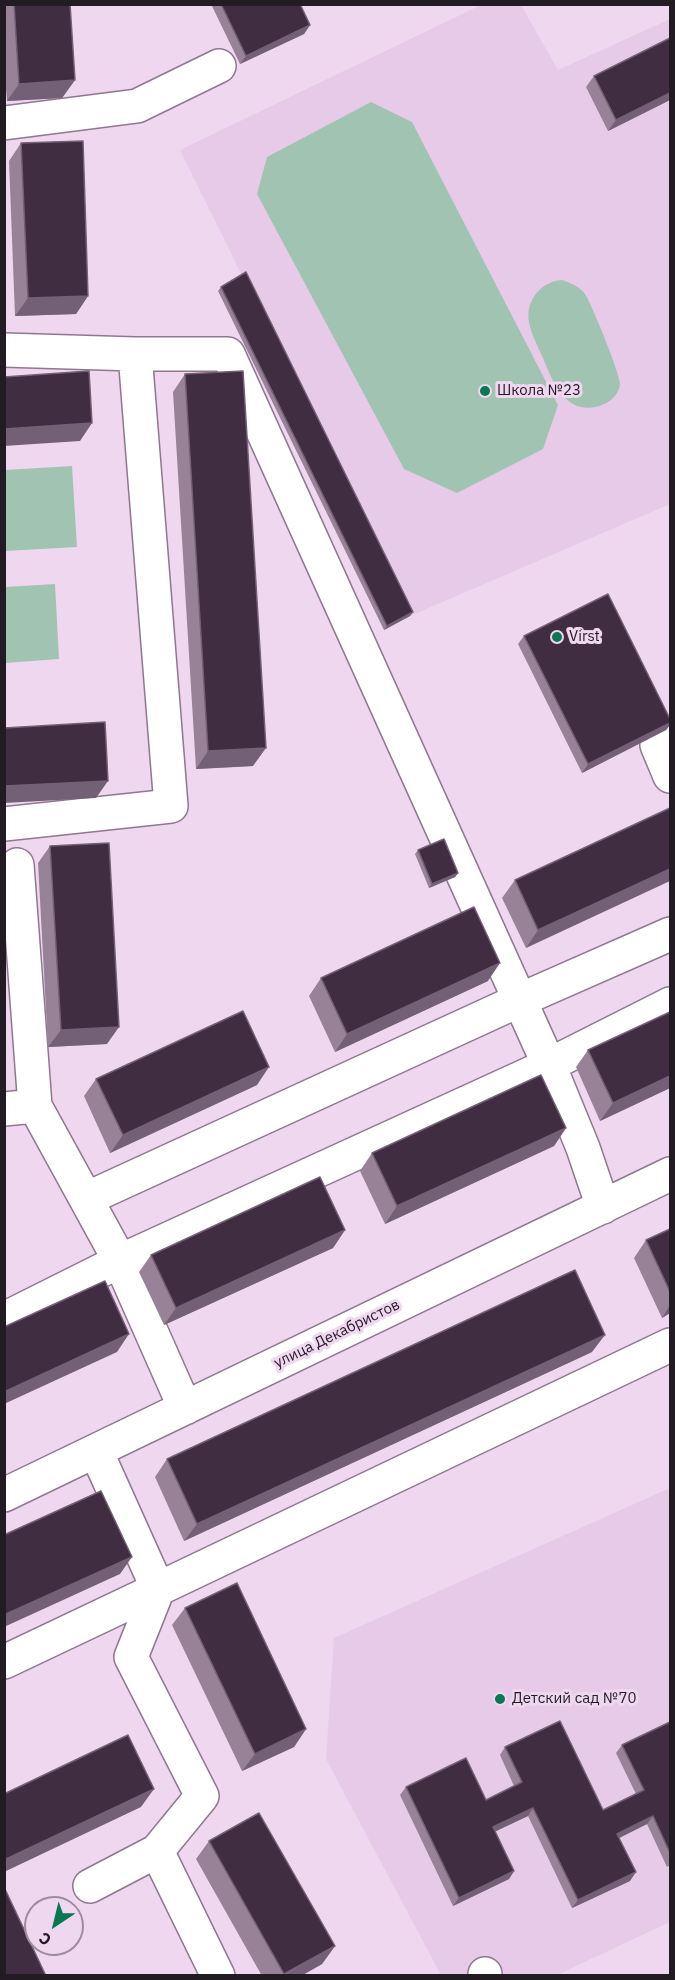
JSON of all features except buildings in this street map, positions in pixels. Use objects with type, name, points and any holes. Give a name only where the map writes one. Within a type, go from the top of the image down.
[{"type":"street","points":[[4,123],[137,106],[219,66]]},
{"type":"street","points":[[4,350],[228,354],[549,1065],[583,1148],[603,1207]]},
{"type":"street","points":[[4,824],[171,806],[135,354]]},
{"type":"street","points":[[670,739],[657,745],[670,776]]},
{"type":"street","points":[[17,865],[20,1108],[86,1199],[120,1261],[185,1408]]},
{"type":"street","points":[[86,1199],[520,1000],[670,934]]},
{"type":"street","points":[[4,1319],[120,1261],[549,1065],[670,1004]]},
{"type":"street","name":"улица Декабристов","points":[[4,1495],[670,1174]]},
{"type":"street","points":[[4,1662],[670,1345]]},
{"type":"street","points":[[90,1886],[157,1851],[202,1796],[131,1657],[158,1589],[96,1451]]},
{"type":"street","points":[[157,1851],[218,1976]]},
{"type":"shaded area","name":"Школа №23","points":[[481,5],[521,5],[558,70],[670,19],[670,504],[410,616],[180,150]]},
{"type":"shaded area","name":"Детский сад №70","points":[[670,1488],[670,1922],[557,1975],[441,1975],[326,1759],[334,1638]]},
{"type":"green space","points":[[371,102],[412,122],[558,405],[543,449],[457,493],[404,469],[257,194],[267,157]]},
{"type":"green space","points":[[562,280],[581,289],[585,294],[619,377],[620,384],[615,396],[607,403],[596,407],[577,406],[567,400],[558,390],[530,326],[529,311],[535,295],[547,284]]},
{"type":"green space","points":[[72,466],[77,547],[5,551],[5,470]]},
{"type":"green space","points":[[55,584],[59,659],[5,663],[5,587]]},
{"type":"place","name":"Школа №23","points":[[485,391]]},
{"type":"place","name":"Virst","points":[[557,637]]},
{"type":"place","name":"Детский сад №70","points":[[500,1699]]}]
